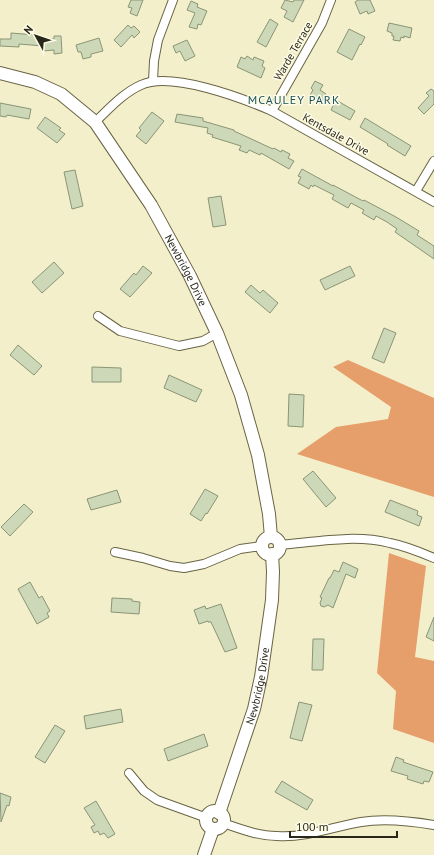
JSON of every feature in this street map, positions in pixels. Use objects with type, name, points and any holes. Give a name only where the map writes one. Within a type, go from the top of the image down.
[{"type":"street","points":[[153,81],[154,61],[158,40],[173,0]]},
{"type":"street","name":"Warde Terrace","points":[[272,111],[322,23],[331,0]]},
{"type":"street","name":"Newbridge Drive","points":[[0,74],[35,82],[61,94],[95,122],[150,204],[190,276],[217,333],[241,395],[258,455],[275,541]]},
{"type":"street","name":"Kentsdale Drive","points":[[95,122],[129,92],[141,85],[153,81],[178,83],[205,88],[248,101],[272,111],[434,202]]},
{"type":"street","points":[[416,191],[434,161]]},
{"type":"street","points":[[98,316],[120,331],[179,346],[203,341],[217,333]]},
{"type":"street","points":[[275,541],[277,552],[272,554],[264,552],[262,546],[265,539],[275,541],[349,539],[391,543],[434,558]]},
{"type":"street","points":[[115,552],[170,566],[184,568],[204,564],[240,549],[262,546]]},
{"type":"street","name":"Newbridge Drive","points":[[204,855],[254,709],[261,677],[272,600],[272,554]]},
{"type":"street","points":[[129,773],[144,791],[158,800],[215,821],[254,833],[277,836],[307,835],[361,822],[388,820],[434,824]]},
{"type":"shaded area","points":[[348,360],[434,398],[434,497],[297,454],[336,427],[388,419],[391,407],[333,367]]},
{"type":"shaded area","points":[[389,553],[426,566],[415,657],[434,661],[434,743],[393,729],[396,691],[377,673]]},
{"type":"building","points":[[131,0],[143,0],[137,16],[130,13],[132,8],[128,7]]},
{"type":"building","points":[[285,0],[293,2],[294,0],[304,0],[293,22],[284,17],[287,11],[281,8]]},
{"type":"building","points":[[358,0],[370,0],[375,11],[368,14],[367,11],[360,14],[355,2]]},
{"type":"building","points":[[191,1],[198,4],[197,7],[207,11],[201,25],[198,24],[197,29],[189,27],[195,13],[187,10]]},
{"type":"building","points":[[270,19],[278,24],[266,47],[257,42]]},
{"type":"building","points":[[389,23],[412,28],[410,38],[404,36],[404,38],[401,37],[400,41],[393,40],[394,36],[392,36],[392,33],[387,31]]},
{"type":"building","points":[[128,25],[131,28],[134,26],[140,32],[134,38],[132,35],[121,47],[114,40]]},
{"type":"building","points":[[349,29],[365,37],[352,60],[337,52]]},
{"type":"building","points":[[11,33],[37,35],[36,40],[54,39],[54,36],[61,36],[62,53],[54,54],[54,50],[43,51],[43,46],[19,44],[19,47],[0,46],[0,39],[11,39]]},
{"type":"building","points":[[99,38],[103,51],[91,54],[91,57],[83,59],[81,52],[78,52],[76,45]]},
{"type":"building","points":[[187,40],[195,56],[185,61],[180,51],[176,53],[173,46]]},
{"type":"building","points":[[247,56],[253,60],[254,57],[264,61],[262,66],[265,68],[261,78],[237,67],[241,57],[245,59]]},
{"type":"building","points":[[315,81],[323,85],[320,90],[326,94],[321,104],[309,97],[313,90],[311,88]]},
{"type":"building","points":[[431,89],[434,91],[434,104],[424,114],[418,108],[429,96],[426,93]]},
{"type":"building","points":[[336,100],[355,111],[350,120],[331,110]]},
{"type":"building","points":[[0,103],[31,109],[29,119],[7,115],[6,117],[0,116]]},
{"type":"building","points":[[152,112],[164,121],[146,144],[136,136],[141,130],[139,128]]},
{"type":"building","points":[[177,114],[203,118],[203,121],[234,130],[273,149],[274,148],[281,152],[282,150],[290,154],[288,158],[294,161],[289,169],[261,153],[260,155],[249,150],[247,153],[239,150],[241,146],[212,137],[213,135],[207,133],[208,128],[175,122]]},
{"type":"building","points":[[45,117],[61,128],[59,130],[65,134],[57,143],[37,128]]},
{"type":"building","points":[[365,118],[411,146],[405,156],[360,127]]},
{"type":"building","points":[[302,169],[363,201],[364,200],[419,231],[417,235],[434,246],[434,259],[395,232],[397,229],[387,222],[376,216],[374,220],[362,213],[364,210],[351,203],[348,208],[332,199],[334,195],[314,185],[313,187],[311,185],[309,189],[298,183],[301,177],[298,176]]},
{"type":"building","points":[[75,170],[83,206],[72,209],[64,172]]},
{"type":"building","points":[[221,196],[226,225],[213,227],[208,198]]},
{"type":"building","points":[[54,262],[64,273],[42,293],[32,282]]},
{"type":"building","points":[[143,266],[152,273],[130,297],[120,289],[134,273],[136,275]]},
{"type":"building","points":[[350,266],[355,276],[325,290],[320,280]]},
{"type":"building","points":[[251,285],[260,293],[263,290],[278,303],[270,313],[245,292]]},
{"type":"building","points":[[384,328],[396,333],[384,363],[372,358]]},
{"type":"building","points":[[18,345],[42,366],[34,375],[10,355]]},
{"type":"building","points":[[92,367],[121,368],[121,382],[92,382]]},
{"type":"building","points":[[169,375],[202,390],[196,402],[164,388]]},
{"type":"building","points":[[289,394],[304,395],[303,427],[288,426]]},
{"type":"building","points":[[313,471],[336,498],[326,507],[303,479]]},
{"type":"building","points":[[205,489],[218,496],[201,521],[190,514]]},
{"type":"building","points":[[117,490],[121,502],[91,510],[87,499]]},
{"type":"building","points":[[390,500],[418,511],[417,515],[422,517],[419,526],[385,512]]},
{"type":"building","points":[[24,504],[33,512],[10,536],[1,527]]},
{"type":"building","points":[[343,562],[358,569],[355,578],[346,574],[333,608],[328,605],[324,607],[321,606],[320,603],[322,598],[320,597],[329,578],[334,570],[339,572]]},
{"type":"building","points":[[30,582],[39,598],[42,596],[50,611],[47,613],[49,617],[37,624],[18,589]]},
{"type":"building","points":[[112,598],[132,599],[132,601],[140,602],[139,614],[111,612]]},
{"type":"building","points":[[221,604],[237,648],[225,652],[211,622],[208,621],[199,624],[194,610],[205,606],[206,609]]},
{"type":"building","points":[[434,617],[434,641],[426,637]]},
{"type":"building","points":[[313,639],[324,639],[323,670],[312,670]]},
{"type":"building","points":[[299,702],[312,705],[302,741],[290,738]]},
{"type":"building","points":[[121,709],[123,722],[86,729],[84,716]]},
{"type":"building","points":[[55,725],[65,731],[45,763],[35,757]]},
{"type":"building","points":[[204,734],[208,746],[168,761],[164,749]]},
{"type":"building","points":[[396,757],[404,760],[403,762],[433,772],[429,782],[424,781],[423,784],[407,779],[408,776],[391,771]]},
{"type":"building","points":[[282,781],[313,800],[307,810],[275,792]]},
{"type":"building","points":[[0,793],[11,797],[9,806],[7,805],[1,822]]},
{"type":"building","points":[[96,801],[115,834],[108,838],[104,833],[100,835],[98,831],[94,833],[91,827],[95,825],[84,808]]},
{"type":"district","name":"MCAULEY PARK","points":[[294,100]]}]
